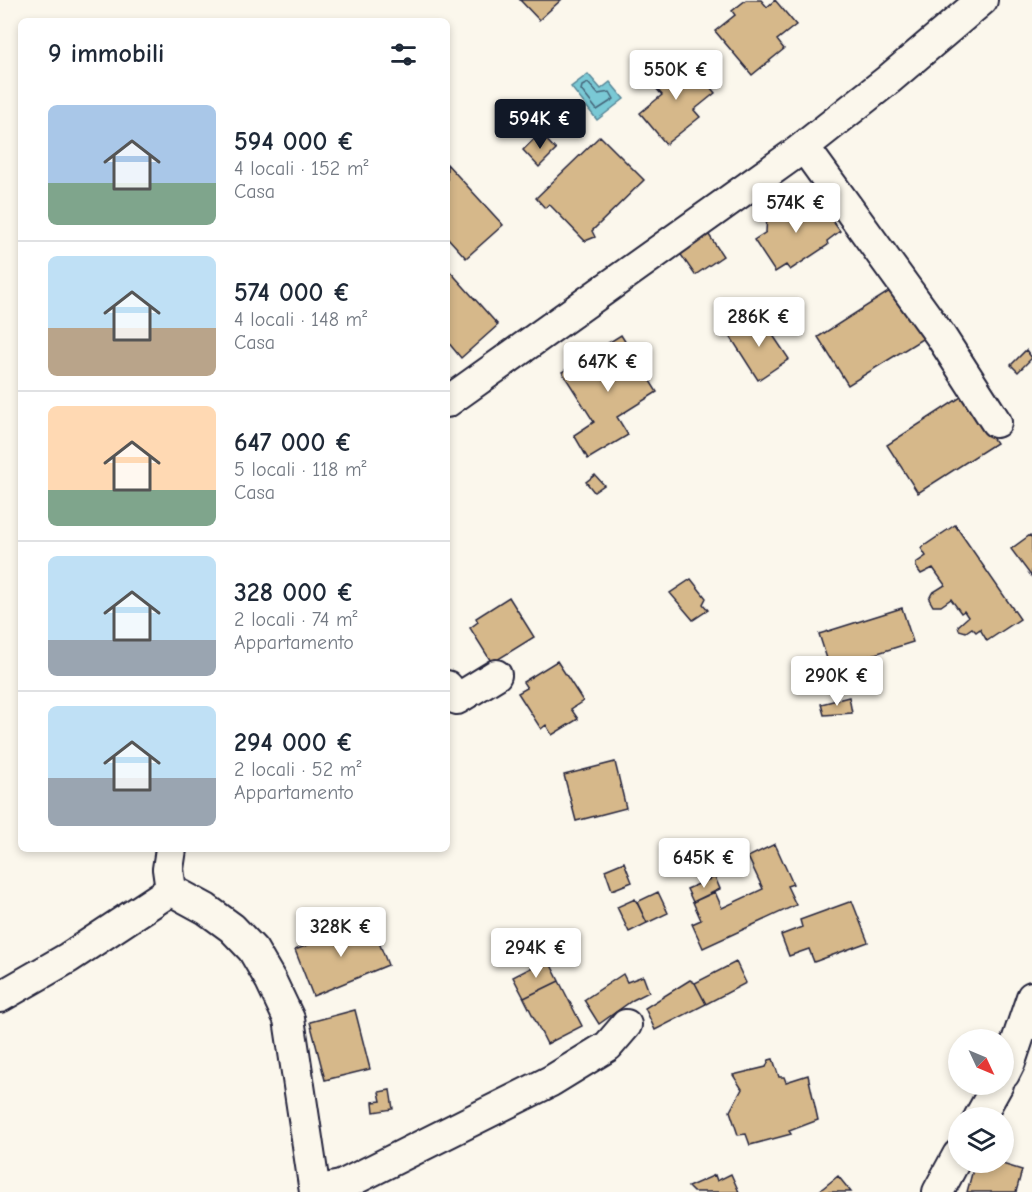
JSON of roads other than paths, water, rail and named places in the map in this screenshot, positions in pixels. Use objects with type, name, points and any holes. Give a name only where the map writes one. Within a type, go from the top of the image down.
[{"type":"street","points":[[450,400],[804,147],[888,80],[982,0]]},
{"type":"street","points":[[804,147],[940,335],[996,422]]},
{"type":"street","points":[[450,690],[457,699],[496,675]]},
{"type":"street","points":[[171,852],[168,870],[171,890]]},
{"type":"street","points":[[0,997],[68,958],[171,890]]},
{"type":"street","points":[[171,890],[206,909],[232,928],[253,951],[290,1019],[315,1192],[341,1186],[551,1081],[608,1046],[626,1025]]},
{"type":"street","points":[[1014,1050],[1032,997]]},
{"type":"street","points":[[938,1192],[948,1173]]},
{"type":"water","points":[[588,74],[601,89],[610,82],[624,99],[597,120],[571,87]]}]
